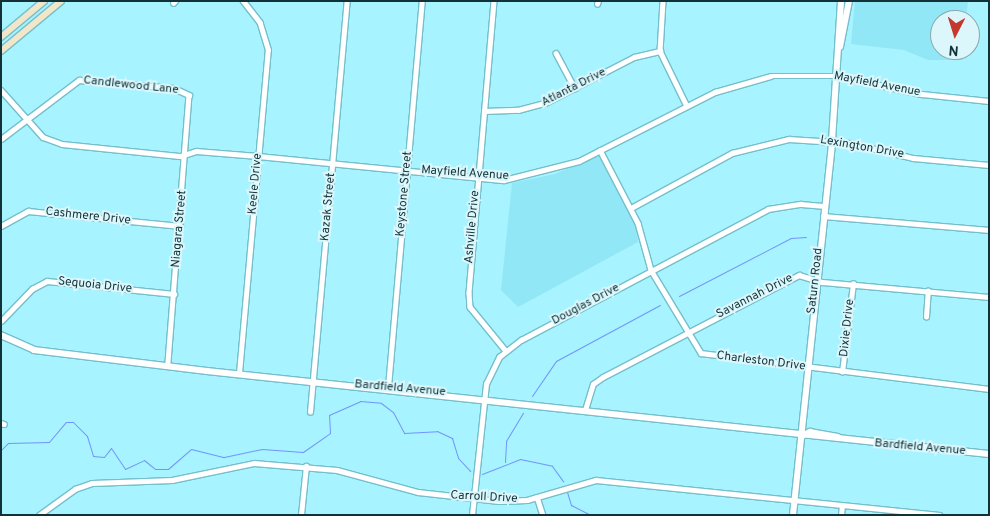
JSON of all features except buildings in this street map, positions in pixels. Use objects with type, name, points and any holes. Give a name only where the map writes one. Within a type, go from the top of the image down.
[{"type":"main road","points":[[1,37],[44,1]]},
{"type":"main road","points":[[1,51],[61,1]]},
{"type":"street","name":"Keele Drive","points":[[239,373],[268,50],[260,23],[243,1]]},
{"type":"street","name":"Kazak Street","points":[[310,412],[347,1]]},
{"type":"street","name":"Keystone Street","points":[[388,387],[422,1]]},
{"type":"street","name":"Ashville Drive","points":[[494,1],[478,177],[470,307],[506,351]]},
{"type":"street","points":[[663,1],[660,51],[687,106]]},
{"type":"street","name":"Saturn Road","points":[[794,515],[802,436],[806,368],[832,141],[840,47],[841,1]]},
{"type":"street","name":"Saturn Road","points":[[840,47],[849,1]]},
{"type":"street","name":"Atlanta Drive","points":[[484,111],[528,108],[575,88],[634,57],[660,51]]},
{"type":"street","points":[[556,53],[575,88]]},
{"type":"street","name":"Mayfield Avenue","points":[[1,90],[43,137],[62,144],[187,155],[196,151],[478,177],[526,177],[600,150],[687,106],[752,80],[787,74],[837,76],[922,94],[989,101]]},
{"type":"street","name":"Candlewood Lane","points":[[1,139],[79,80],[174,88],[189,95]]},
{"type":"street","name":"Niagara Street","points":[[168,364],[187,155],[189,95]]},
{"type":"street","name":"Lexington Drive","points":[[630,208],[750,147],[788,139],[832,141],[913,158],[989,165]]},
{"type":"street","name":"Charleston Drive","points":[[600,150],[630,208],[651,270],[685,333],[707,356],[989,389]]},
{"type":"street","name":"Douglas Drive","points":[[472,515],[483,400],[493,364],[506,351],[651,270],[768,209],[801,204],[825,206]]},
{"type":"street","name":"Cashmere Drive","points":[[1,226],[28,211],[180,226]]},
{"type":"street","points":[[824,216],[989,230]]},
{"type":"street","name":"Savannah Drive","points":[[584,410],[593,384],[791,277],[989,297]]},
{"type":"street","name":"Sequoia Drive","points":[[1,321],[32,289],[47,282],[174,294]]},
{"type":"street","name":"Dixie Drive","points":[[842,372],[853,284]]},
{"type":"street","points":[[926,317],[928,291]]},
{"type":"street","name":"Bardfield Avenue","points":[[1,335],[34,350],[313,381],[388,387],[483,400],[802,436],[989,454]]},
{"type":"street","name":"Carroll Drive","points":[[40,515],[74,490],[92,483],[172,480],[254,463],[306,466],[359,475],[418,492],[474,499],[517,502],[596,480],[939,515]]},
{"type":"street","points":[[301,515],[306,466]]},
{"type":"street","points":[[537,497],[543,515]]},
{"type":"street","points":[[841,515],[842,506]]},
{"type":"shaded area","points":[[855,1],[968,1],[967,10],[930,10],[930,60],[904,50],[851,44]]},
{"type":"shaded area","points":[[598,155],[636,226],[638,242],[518,307],[501,290],[512,183],[555,174]]},
{"type":"waterway","points":[[679,296],[791,238],[806,237]]},
{"type":"waterway","points":[[532,396],[556,361],[660,305]]},
{"type":"waterway","points":[[1,450],[8,443],[49,442],[66,422],[73,422],[87,436],[93,456],[104,457],[111,448],[125,469],[144,460],[155,469],[168,469],[191,449],[224,457],[262,449],[303,452],[330,433],[329,415],[360,401],[381,403],[393,412],[404,433],[437,431],[452,438],[458,458],[470,471]]},
{"type":"waterway","points":[[505,462],[506,441],[523,413]]},
{"type":"waterway","points":[[482,474],[520,459],[552,466],[563,481]]},
{"type":"waterway","points":[[567,492],[571,505],[591,515]]}]
